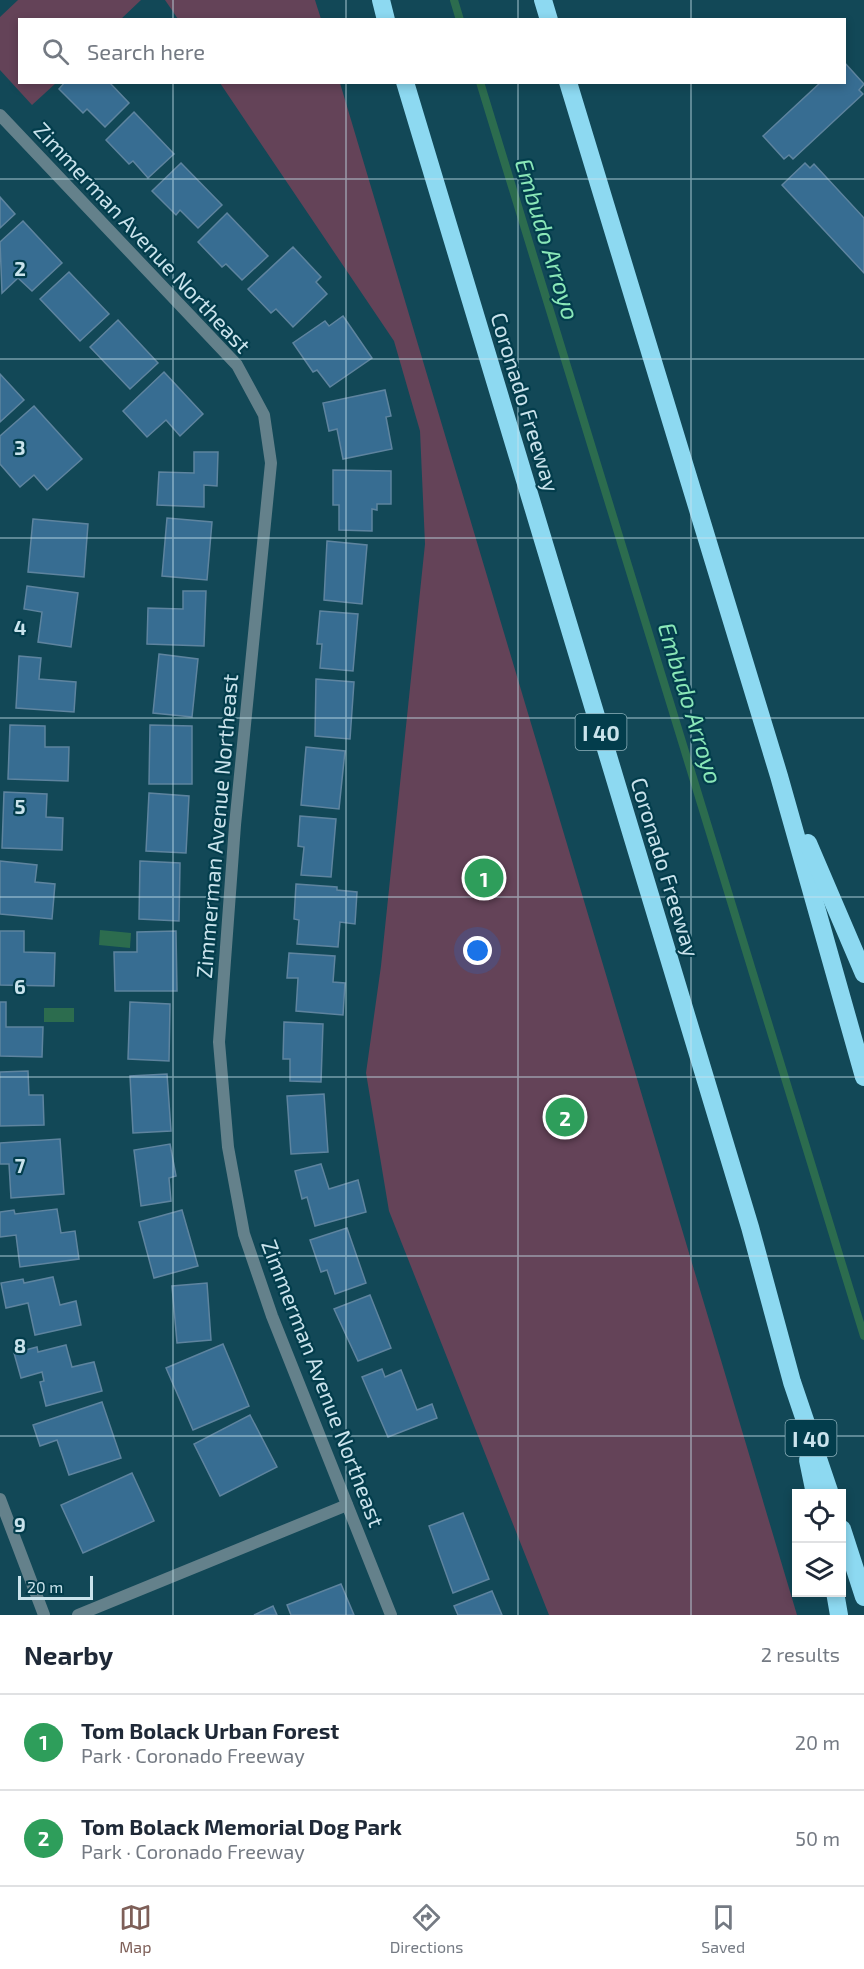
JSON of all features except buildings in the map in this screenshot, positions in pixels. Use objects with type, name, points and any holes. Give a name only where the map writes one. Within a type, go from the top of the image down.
[{"type":"highway","points":[[381,0],[386,18]]},
{"type":"highway","points":[[543,0],[548,18]]},
{"type":"highway","name":"Coronado Freeway","points":[[406,84],[750,1227],[792,1382],[828,1489]]},
{"type":"highway","points":[[569,84],[778,776],[864,1077]]},
{"type":"highway","points":[[778,776],[864,974]]},
{"type":"highway","points":[[792,1382],[814,1489]]},
{"type":"highway","points":[[846,1541],[864,1597]]},
{"type":"highway","points":[[836,1597],[839,1615]]},
{"type":"street","name":"Zimmerman Avenue Northeast","points":[[0,115],[237,365],[264,416],[271,463],[236,814],[219,1042],[228,1147],[244,1234],[272,1316],[391,1615]]},
{"type":"street","points":[[0,1499],[44,1615]]},
{"type":"street","points":[[78,1615],[347,1505]]},
{"type":"shaded area","points":[[18,0],[141,0],[122,18],[18,18],[18,84],[55,84],[32,105],[0,70],[0,17]]},
{"type":"shaded area","points":[[165,0],[315,0],[321,18],[177,18]]},
{"type":"shaded area","points":[[221,84],[340,84],[797,1615],[549,1615],[389,1211],[366,1073],[381,966],[425,544],[420,431],[394,341]]},
{"type":"shaded area","points":[[100,930],[131,933],[130,948],[99,945]]},
{"type":"shaded area","points":[[44,1008],[74,1008],[74,1022],[44,1022]]},
{"type":"waterway","name":"Embudo Arroyo","points":[[454,0],[459,18]]},
{"type":"waterway","name":"Embudo Arroyo","points":[[481,84],[864,1336]]},
{"type":"place","name":"Tom Bolack Urban Forest","points":[[484,878]]},
{"type":"place","name":"Tom Bolack Memorial Dog Park","points":[[565,1117]]}]
